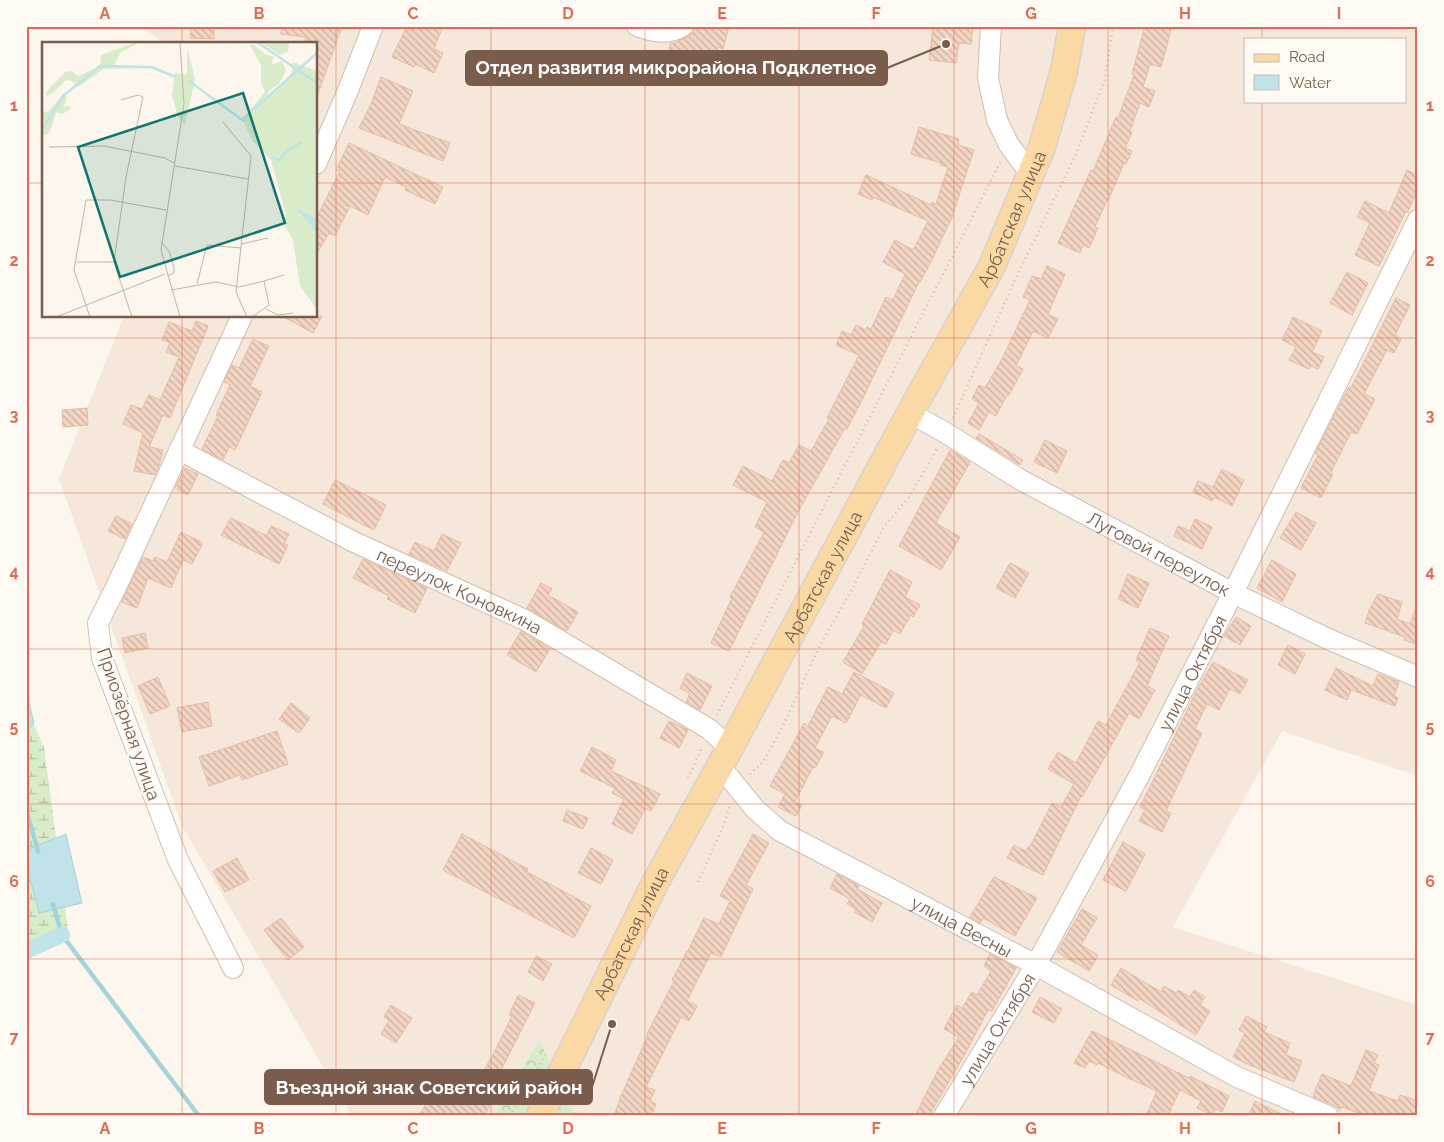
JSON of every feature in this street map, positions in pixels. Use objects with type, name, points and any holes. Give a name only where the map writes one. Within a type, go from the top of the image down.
[{"type":"main road","name":"Арбатская улица","points":[[540,1116],[656,881],[910,412],[992,266],[1031,174],[1053,112],[1064,71],[1072,26]]},
{"type":"street","points":[[318,159],[374,26]]},
{"type":"street","points":[[637,26],[652,32],[674,32],[683,26]]},
{"type":"street","points":[[991,26],[988,78],[997,120],[1009,145],[1031,174]]},
{"type":"street","name":"улица Октября","points":[[944,1116],[1036,964],[1139,776],[1418,220]]},
{"type":"street","name":"Приозёрная улица","points":[[233,968],[178,860],[102,658],[98,623],[241,318]]},
{"type":"street","name":"Луговой переулок","points":[[910,412],[1021,480],[1233,592],[1328,640],[1418,677]]},
{"type":"street","name":"переулок Коновкина","points":[[179,450],[352,541],[525,620],[709,729],[725,756]]},
{"type":"street","name":"улица Весны","points":[[725,756],[736,787],[755,809],[780,831],[1036,964],[1237,1077],[1328,1116]]},
{"type":"path","points":[[698,882],[724,824],[736,787],[763,762],[783,726],[818,649],[884,527],[910,496],[946,433],[1015,280],[1076,154],[1105,79],[1113,26]]},
{"type":"path","points":[[709,729],[1009,145]]},
{"type":"shaded area","points":[[141,26],[1418,26],[1418,776],[1282,731],[1173,927],[1418,1005],[1418,1116],[352,1116],[182,826],[59,479],[123,318],[318,318],[318,42],[162,42]]},
{"type":"green space","points":[[26,708],[44,747],[68,929],[26,949]]},
{"type":"green space","points":[[539,1040],[575,1116],[494,1116]]},
{"type":"water","points":[[26,692],[34,723],[26,732]]},
{"type":"water","points":[[66,834],[82,903],[39,913],[26,863],[26,850]]},
{"type":"building","points":[[191,26],[214,26],[214,39],[190,38]]},
{"type":"building","points":[[282,26],[342,26],[318,94],[318,42],[305,42],[306,37],[281,34]]},
{"type":"building","points":[[407,26],[443,26],[434,49],[443,53],[434,73],[415,64],[414,67],[392,57]]},
{"type":"building","points":[[695,26],[729,26],[723,49],[718,47],[713,62],[697,56],[695,63],[684,59],[683,62],[666,57],[671,43],[677,43],[689,36]]},
{"type":"building","points":[[933,26],[973,26],[971,44],[959,43],[956,63],[929,60]]},
{"type":"building","points":[[1145,26],[1172,26],[1161,67],[1150,64],[1143,87],[1155,91],[1149,107],[1140,103],[1130,131],[1132,132],[1125,148],[1132,151],[1126,164],[1124,163],[1095,227],[1098,228],[1089,248],[1083,245],[1080,253],[1058,243],[1091,170],[1093,171],[1116,117],[1118,118],[1134,75],[1132,74]]},
{"type":"building","points":[[762,50],[778,55],[780,51],[812,62],[803,86],[770,74],[768,79],[753,73]]},
{"type":"building","points":[[381,77],[413,91],[399,124],[450,143],[443,161],[359,128],[371,104]]},
{"type":"building","points":[[919,127],[959,139],[958,145],[974,150],[952,217],[860,404],[798,512],[729,651],[711,643],[732,598],[730,597],[764,532],[755,527],[767,502],[733,485],[743,466],[772,481],[783,460],[789,463],[799,445],[811,451],[829,419],[827,418],[859,355],[836,345],[842,331],[851,335],[856,325],[866,330],[867,327],[871,329],[886,297],[893,300],[905,274],[883,262],[895,240],[913,250],[928,221],[873,197],[872,200],[858,194],[866,175],[931,205],[932,202],[936,204],[948,167],[911,154]]},
{"type":"building","points":[[349,143],[443,187],[435,204],[405,190],[406,187],[385,177],[368,215],[350,206],[335,236],[329,233],[318,252],[318,215],[340,171],[336,170]]},
{"type":"building","points":[[1407,170],[1418,175],[1418,188],[1408,212],[1406,211],[1379,266],[1355,255],[1370,223],[1357,217],[1365,201],[1389,213]]},
{"type":"building","points":[[1047,266],[1065,274],[1048,314],[1058,319],[1048,338],[1033,331],[1016,366],[1023,369],[1009,395],[1007,395],[996,416],[989,412],[979,430],[968,423],[979,403],[972,399],[979,385],[985,388],[1002,359],[1030,300],[1023,297],[1032,276],[1041,279]]},
{"type":"building","points":[[1347,272],[1368,283],[1352,315],[1330,303]]},
{"type":"building","points":[[1396,298],[1410,305],[1395,335],[1401,339],[1394,353],[1387,350],[1364,394],[1375,399],[1357,434],[1351,432],[1331,472],[1333,474],[1321,498],[1301,488],[1318,455],[1315,453],[1349,387],[1351,388]]},
{"type":"building","points":[[318,316],[322,316],[313,333],[286,318],[318,318]]},
{"type":"building","points":[[1293,317],[1322,331],[1312,352],[1324,357],[1318,369],[1311,366],[1309,369],[1289,360],[1296,347],[1282,340]]},
{"type":"building","points":[[196,321],[208,326],[170,418],[163,415],[149,447],[163,450],[159,466],[155,475],[134,471],[143,433],[123,424],[131,405],[142,409],[149,395],[160,400],[179,357],[166,352],[170,343],[162,340],[169,322],[192,331]]},
{"type":"building","points":[[253,339],[269,346],[250,386],[262,392],[235,450],[229,447],[223,460],[202,449],[230,385],[224,382],[232,365],[239,368]]},
{"type":"building","points":[[87,408],[88,425],[63,427],[62,410]]},
{"type":"building","points":[[979,434],[1023,460],[1020,465],[976,438]]},
{"type":"building","points":[[1045,440],[1067,451],[1057,473],[1034,462]]},
{"type":"building","points":[[950,450],[970,462],[936,523],[960,537],[941,570],[899,546]]},
{"type":"building","points":[[185,468],[198,474],[188,495],[175,488]]},
{"type":"building","points":[[1222,469],[1244,480],[1232,506],[1214,497],[1212,501],[1193,492],[1198,481],[1213,487]]},
{"type":"building","points":[[335,480],[386,505],[374,530],[323,504]]},
{"type":"building","points":[[1296,512],[1316,523],[1301,550],[1280,538]]},
{"type":"building","points":[[116,516],[132,524],[125,539],[108,531]]},
{"type":"building","points":[[231,518],[263,534],[267,535],[271,526],[289,534],[284,544],[288,545],[279,564],[221,535]]},
{"type":"building","points":[[1195,519],[1212,527],[1202,549],[1174,536],[1178,526],[1190,531]]},
{"type":"building","points":[[181,532],[203,543],[192,564],[183,560],[171,588],[148,578],[137,608],[122,602],[143,557],[153,561],[155,557],[167,562]]},
{"type":"building","points":[[442,534],[461,543],[447,571],[409,554],[415,542],[434,551]]},
{"type":"building","points":[[363,559],[427,588],[415,613],[387,599],[389,596],[353,578]]},
{"type":"building","points":[[1272,560],[1296,574],[1282,602],[1257,588]]},
{"type":"building","points":[[1010,563],[1029,573],[1015,598],[996,588]]},
{"type":"building","points":[[890,570],[912,582],[905,597],[920,605],[913,617],[911,615],[900,634],[893,630],[886,644],[881,642],[862,674],[843,662],[864,626],[862,624]]},
{"type":"building","points":[[1128,574],[1149,583],[1138,608],[1118,599]]},
{"type":"building","points":[[541,583],[552,589],[548,595],[578,612],[567,631],[527,608]]},
{"type":"building","points":[[1378,594],[1402,602],[1397,619],[1410,624],[1416,607],[1418,607],[1418,645],[1404,640],[1405,637],[1365,623],[1370,608]]},
{"type":"building","points":[[1236,617],[1251,626],[1240,645],[1224,636]]},
{"type":"building","points":[[1150,628],[1169,636],[1147,686],[1155,690],[1139,719],[1129,713],[1081,796],[1043,875],[1007,858],[1014,845],[1026,851],[1030,847],[1052,803],[1061,807],[1074,784],[1048,769],[1058,752],[1076,763],[1098,721],[1106,725],[1140,662],[1136,660]]},
{"type":"building","points":[[521,631],[550,649],[536,672],[507,655]]},
{"type":"building","points":[[145,633],[148,648],[125,653],[122,638]]},
{"type":"building","points":[[1288,645],[1305,654],[1295,674],[1278,665]]},
{"type":"building","points":[[1213,662],[1248,680],[1240,694],[1230,689],[1219,710],[1207,704],[1195,729],[1202,733],[1166,811],[1171,813],[1162,832],[1139,821],[1145,810],[1140,807],[1197,690]]},
{"type":"building","points":[[1336,668],[1373,686],[1378,674],[1399,682],[1394,696],[1398,698],[1395,706],[1351,690],[1347,700],[1325,690]]},
{"type":"building","points":[[854,672],[894,693],[886,708],[861,695],[846,723],[832,716],[815,748],[824,752],[815,768],[813,767],[795,802],[802,805],[796,816],[778,807],[785,794],[770,786],[804,723],[808,726],[828,687],[842,694]]},
{"type":"building","points":[[687,673],[712,686],[700,710],[686,702],[690,693],[680,688]]},
{"type":"building","points":[[158,677],[170,706],[150,714],[138,686]]},
{"type":"building","points":[[208,702],[212,726],[182,732],[177,708]]},
{"type":"building","points":[[291,703],[310,718],[299,733],[279,719]]},
{"type":"building","points":[[669,721],[688,730],[679,748],[660,738]]},
{"type":"building","points":[[277,731],[288,764],[242,780],[240,775],[209,786],[199,757]]},
{"type":"building","points":[[592,747],[616,760],[611,771],[660,794],[651,811],[645,809],[632,834],[612,824],[624,799],[612,793],[615,788],[580,771]]},
{"type":"building","points":[[567,810],[588,818],[583,829],[563,821]]},
{"type":"building","points":[[462,834],[528,869],[527,872],[591,906],[574,938],[443,870]]},
{"type":"building","points":[[753,834],[769,843],[746,885],[753,889],[721,957],[711,953],[687,1001],[697,1006],[689,1021],[681,1017],[646,1087],[655,1090],[650,1101],[656,1104],[651,1116],[614,1116],[647,1034],[704,918],[719,924],[730,901],[720,896]]},
{"type":"building","points":[[1123,842],[1145,854],[1126,891],[1103,880]]},
{"type":"building","points":[[591,848],[613,860],[601,884],[578,873]]},
{"type":"building","points":[[237,858],[249,880],[225,892],[213,871]]},
{"type":"building","points":[[837,874],[859,886],[857,889],[882,903],[872,922],[854,912],[856,909],[847,904],[850,899],[830,888]]},
{"type":"building","points":[[994,877],[1037,898],[1015,936],[983,918],[980,923],[970,917]]},
{"type":"building","points":[[1082,909],[1097,918],[1081,945],[1098,955],[1089,971],[1057,952]]},
{"type":"building","points":[[281,918],[304,947],[288,960],[264,930]]},
{"type":"building","points":[[990,954],[1016,968],[992,1011],[988,1010],[929,1116],[915,1116],[938,1070],[959,1037],[944,1029],[957,1005],[962,1008],[972,992],[977,995],[991,971],[984,966]]},
{"type":"building","points":[[536,956],[552,964],[543,981],[528,972]]},
{"type":"building","points":[[1121,968],[1161,992],[1164,986],[1176,993],[1178,990],[1190,997],[1194,990],[1205,997],[1200,1005],[1210,1011],[1196,1035],[1140,999],[1138,1001],[1111,985]]},
{"type":"building","points":[[518,995],[535,1003],[487,1098],[492,1100],[486,1116],[419,1116],[427,1102],[421,1099],[428,1085],[463,1104],[470,1090],[474,1092],[512,1016],[509,1015]]},
{"type":"building","points":[[1040,997],[1062,1009],[1054,1023],[1032,1012]]},
{"type":"building","points":[[391,1005],[412,1018],[396,1043],[381,1034],[389,1020],[384,1017]]},
{"type":"building","points":[[1246,1016],[1267,1027],[1264,1032],[1290,1043],[1286,1055],[1302,1061],[1294,1082],[1233,1057],[1245,1033],[1239,1030]]},
{"type":"building","points":[[1092,1031],[1229,1096],[1222,1112],[1215,1109],[1212,1115],[1197,1108],[1201,1101],[1180,1090],[1169,1113],[1165,1111],[1163,1116],[1146,1116],[1157,1091],[1098,1063],[1097,1065],[1089,1061],[1085,1068],[1074,1063]]},
{"type":"building","points":[[1366,1050],[1378,1055],[1374,1063],[1379,1065],[1369,1091],[1398,1101],[1400,1095],[1418,1101],[1418,1116],[1367,1116],[1342,1107],[1340,1110],[1313,1097],[1322,1074],[1351,1086]]},
{"type":"building","points":[[1255,1101],[1285,1116],[1248,1116]]},
{"type":"waterway","points":[[26,809],[38,851]]},
{"type":"waterway","points":[[53,904],[62,935],[199,1116]]},
{"type":"waterway","points":[[26,951],[62,935]]},
{"type":"place","name":"Отдел развития микрорайона Подклетное","points":[[946,44]]},
{"type":"place","name":"Въездной знак Советский район","points":[[612,1024]]}]
